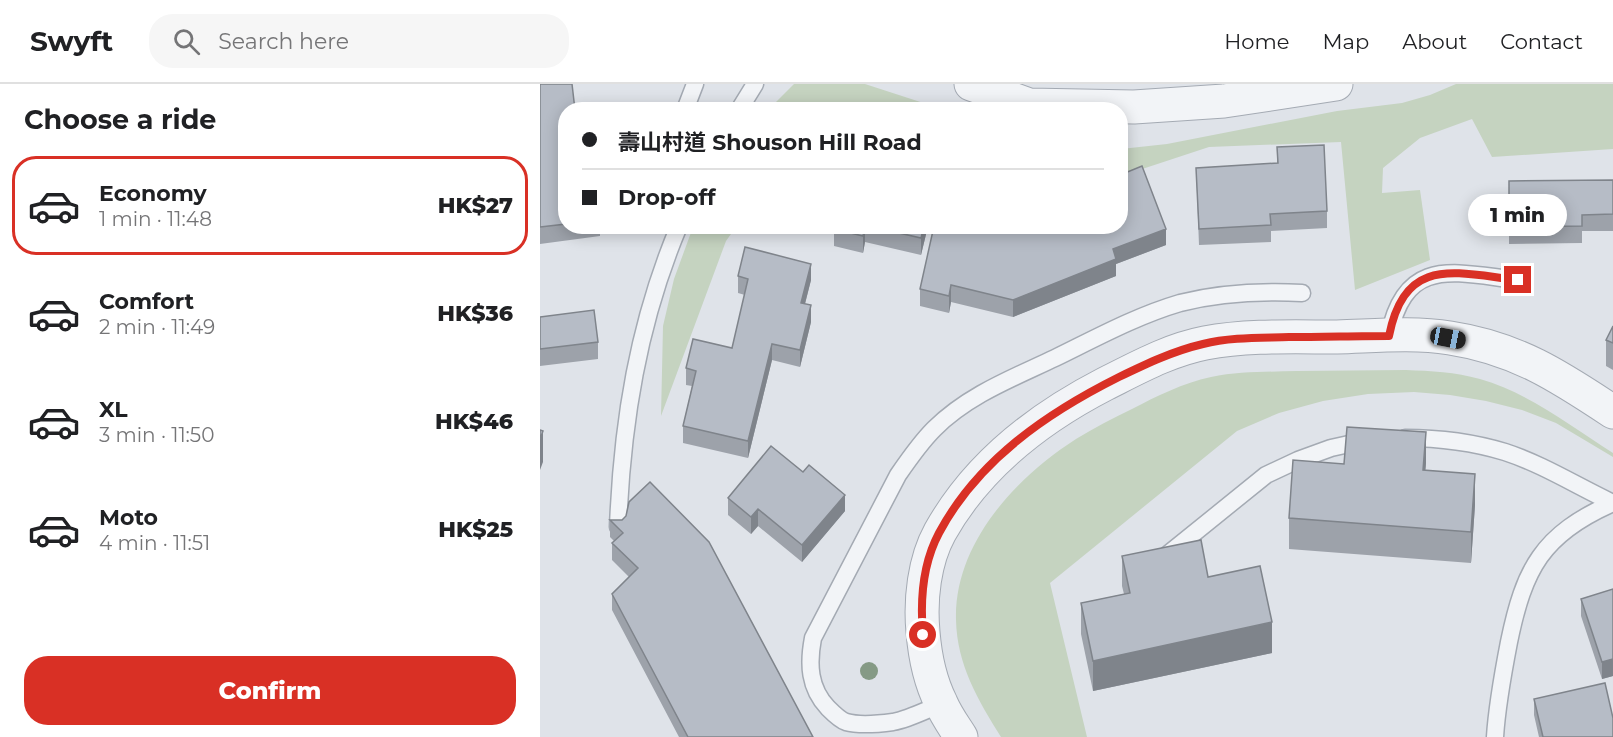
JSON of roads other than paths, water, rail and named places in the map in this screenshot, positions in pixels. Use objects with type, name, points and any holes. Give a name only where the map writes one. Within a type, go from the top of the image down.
[{"type":"street","points":[[971,84],[1021,102]]},
{"type":"street","points":[[1134,108],[1165,84]]},
{"type":"street","points":[[1128,108],[1224,101],[1336,84]]},
{"type":"street","points":[[961,737],[941,704],[924,649],[923,591],[929,561],[939,533],[964,496],[993,462],[1027,432],[1056,411],[1147,363],[1204,343],[1241,338],[1389,336],[1448,338],[1488,346],[1547,369],[1613,412]]},
{"type":"lane","points":[[688,102],[694,84]]},
{"type":"lane","points":[[744,102],[755,84]]},
{"type":"lane","points":[[618,527],[627,411],[637,356],[651,302],[676,234]]},
{"type":"lane","points":[[1389,336],[1398,303],[1407,291],[1432,275],[1447,273],[1518,280]]},
{"type":"lane","points":[[941,704],[895,722],[871,724],[845,722],[822,702],[815,689],[810,663],[813,638],[897,475],[934,429],[977,396],[1123,324],[1151,313],[1180,303],[1221,296],[1271,292],[1302,293]]},
{"type":"lane","points":[[1167,555],[1266,475],[1331,448],[1365,441],[1400,437],[1471,443],[1505,452],[1538,465],[1613,503]]},
{"type":"lane","points":[[1493,734],[1517,603],[1526,580],[1537,560],[1553,542],[1589,514],[1613,503]]}]
